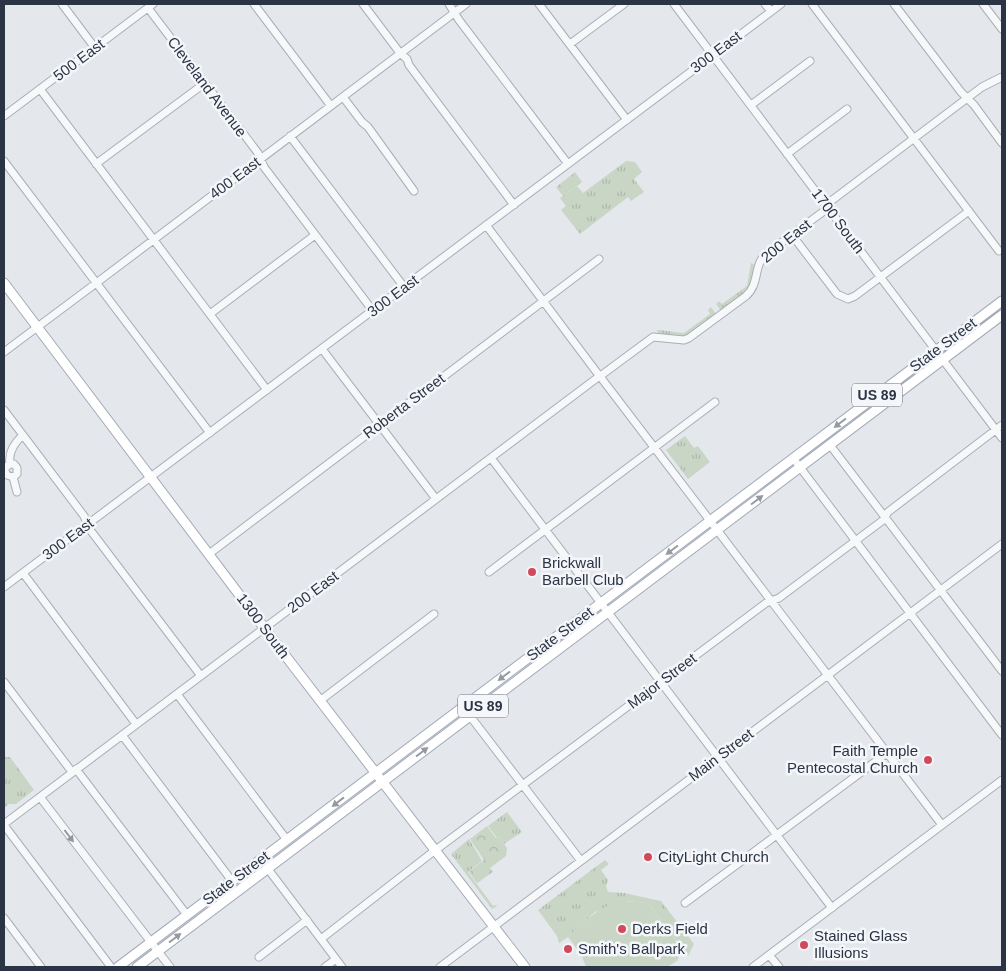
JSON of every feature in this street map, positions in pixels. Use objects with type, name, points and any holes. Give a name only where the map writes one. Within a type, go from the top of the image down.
[{"type":"main road","name":"1300 South","points":[[4,283],[264,628],[525,967]]},
{"type":"main road","name":"State Street","points":[[118,967],[1002,301]]},
{"type":"main road","name":"State Street","points":[[137,967],[1002,315]]},
{"type":"main road","points":[[268,869],[274,850]]},
{"type":"main road","points":[[220,905],[231,889],[232,881]]},
{"type":"street","points":[[62,4],[95,48]]},
{"type":"street","points":[[254,4],[330,106]]},
{"type":"street","points":[[363,4],[400,54],[407,59],[409,65],[514,205]]},
{"type":"street","points":[[449,4],[568,164]]},
{"type":"street","name":"400 East","points":[[4,352],[466,4]]},
{"type":"street","points":[[539,4],[627,120]]},
{"type":"street","points":[[570,44],[624,4]]},
{"type":"street","name":"1700 South","points":[[674,4],[935,351],[999,428],[1002,438]]},
{"type":"street","points":[[765,4],[771,12]]},
{"type":"street","name":"300 East","points":[[4,587],[781,4]]},
{"type":"street","points":[[812,4],[999,251]]},
{"type":"street","points":[[894,4],[1002,142]]},
{"type":"street","points":[[983,4],[1002,29]]},
{"type":"street","name":"500 East","points":[[4,116],[150,5]]},
{"type":"street","name":"Cleveland Avenue","points":[[150,5],[205,83],[258,153],[264,167],[372,311]]},
{"type":"street","points":[[751,105],[810,61]]},
{"type":"street","name":"200 East","points":[[4,824],[653,337],[684,340],[694,335],[751,292],[755,283],[758,262],[762,257],[828,208],[831,201],[982,87],[1002,77]]},
{"type":"street","points":[[96,164],[205,83]]},
{"type":"street","points":[[40,89],[267,390]]},
{"type":"street","points":[[343,97],[368,127],[414,191]]},
{"type":"street","points":[[787,154],[847,109]]},
{"type":"street","points":[[290,136],[404,287]]},
{"type":"street","points":[[4,161],[210,433]]},
{"type":"street","points":[[792,235],[837,294],[844,299],[848,299],[968,211]]},
{"type":"street","points":[[486,225],[942,825]]},
{"type":"street","points":[[210,314],[315,235]]},
{"type":"street","name":"Roberta Street","points":[[208,554],[599,259]]},
{"type":"street","points":[[322,348],[436,499]]},
{"type":"street","points":[[489,572],[715,402]]},
{"type":"street","points":[[4,410],[201,676]]},
{"type":"street","name":"Major Street","points":[[321,939],[436,850],[766,603],[779,598],[882,521],[888,512],[999,428]]},
{"type":"street","points":[[17,492],[13,477],[7,476],[5,468],[10,464],[10,452],[14,444],[23,435]]},
{"type":"street","points":[[830,445],[1002,669]]},
{"type":"street","points":[[491,458],[832,908]]},
{"type":"street","points":[[793,458],[1002,735]]},
{"type":"street","name":"Main Street","points":[[440,967],[1002,544]]},
{"type":"street","points":[[23,573],[136,724]]},
{"type":"street","points":[[321,700],[434,614]]},
{"type":"street","points":[[4,682],[186,915]]},
{"type":"street","points":[[177,694],[287,840]]},
{"type":"street","points":[[470,716],[580,861]]},
{"type":"street","points":[[122,735],[232,881]]},
{"type":"street","points":[[685,903],[888,753]]},
{"type":"street","points":[[753,967],[1002,780]]},
{"type":"street","points":[[40,797],[170,967]]},
{"type":"street","points":[[4,824],[111,967]]},
{"type":"street","points":[[268,869],[342,967]]},
{"type":"street","points":[[4,918],[41,967]]},
{"type":"street","points":[[259,957],[307,920]]},
{"type":"street","points":[[769,955],[778,967]]},
{"type":"street","points":[[325,967],[336,959]]},
{"type":"green space","points":[[626,161],[635,162],[642,172],[634,179],[644,192],[631,201],[628,197],[580,234],[561,210],[566,206],[560,198],[577,186],[583,193]]},
{"type":"green space","points":[[575,172],[582,182],[563,196],[556,187]]},
{"type":"green space","points":[[751,263],[755,265],[752,285],[749,290],[721,311],[716,304],[719,301],[722,304],[747,286]]},
{"type":"green space","points":[[711,307],[716,314],[685,337],[658,333],[657,330],[684,333],[710,314],[708,310]]},
{"type":"green space","points":[[685,436],[694,448],[698,446],[710,462],[688,479],[666,450]]},
{"type":"green space","points":[[10,757],[34,790],[16,804],[9,804],[4,808],[4,758]]},
{"type":"green space","points":[[507,812],[522,832],[504,844],[488,826]]},
{"type":"green space","points":[[487,826],[507,848],[506,856],[490,868],[493,872],[477,883],[469,872],[484,860],[470,839]]},
{"type":"green space","points":[[469,839],[482,861],[468,872],[493,906],[497,906],[492,909],[451,854]]},
{"type":"green space","points":[[605,860],[609,864],[601,870],[608,880],[606,886],[608,892],[624,893],[661,901],[694,944],[688,956],[648,903],[625,901],[595,912],[559,943],[557,936],[538,910]]},
{"type":"green space","name":"Derks Field","points":[[624,901],[648,903],[682,949],[677,961],[667,967],[586,967],[581,954],[568,937],[600,909]]},
{"type":"place","name":"Brickwall Barbell Club","points":[[532,572]]},
{"type":"place","name":"Faith Temple Pentecostal Church","points":[[928,760]]},
{"type":"place","name":"CityLight Church","points":[[648,857]]},
{"type":"place","name":"Derks Field","points":[[622,929]]},
{"type":"place","name":"Stained Glass Illusions","points":[[804,945]]},
{"type":"place","name":"Smith's Ballpark","points":[[568,949]]}]
